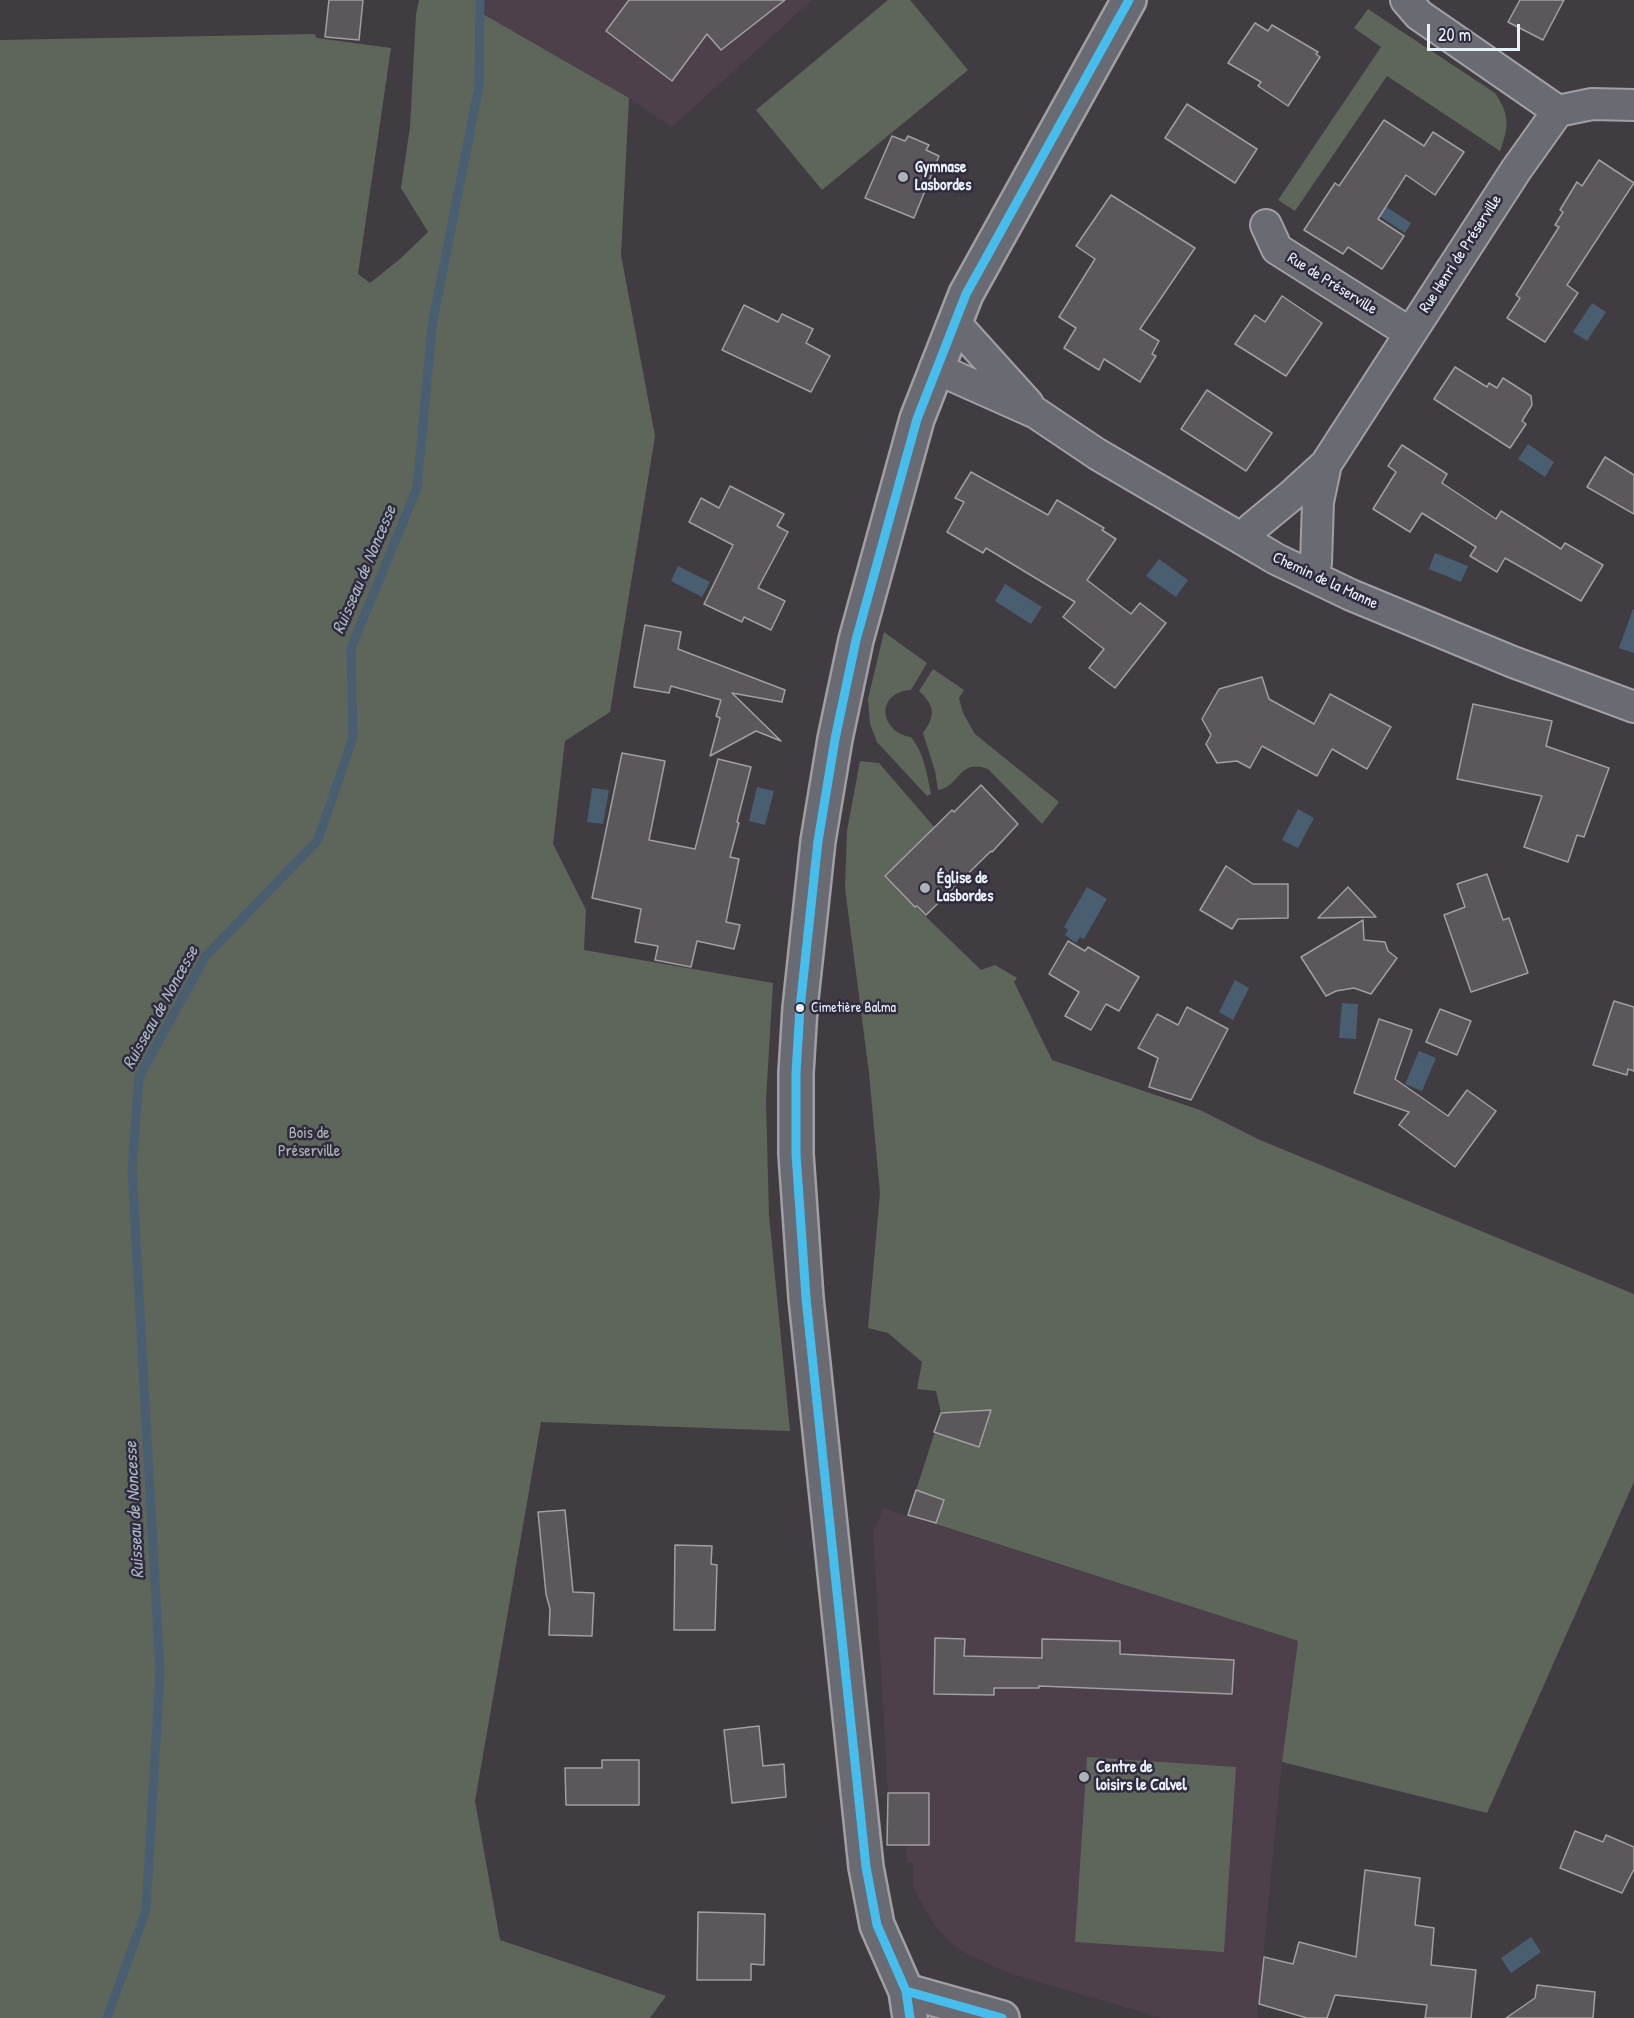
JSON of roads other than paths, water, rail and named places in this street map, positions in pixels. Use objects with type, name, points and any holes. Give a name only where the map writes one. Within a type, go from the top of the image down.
[{"type":"street","points":[[1002,2018],[908,2004],[877,1925],[866,1867],[800,1232],[795,1106],[805,954],[818,841],[835,738],[856,640],[917,418],[966,294],[1129,0]]},
{"type":"street","points":[[1406,0],[1419,15],[1558,111],[1592,104],[1634,105]]},
{"type":"street","name":"Rue Henri de Préserville","points":[[1244,540],[1252,528],[1326,464],[1516,170],[1558,111]]},
{"type":"street","name":"Rue de Préserville","points":[[1266,225],[1277,249],[1410,333]]},
{"type":"street","name":"Chemin de la Manne","points":[[954,322],[1036,413]]},
{"type":"street","name":"Chemin de la Manne","points":[[935,368],[1036,413],[1097,454],[1244,540],[1311,576],[1351,595],[1513,662],[1634,707]]},
{"type":"street","name":"Rue Henri de Préserville","points":[[1311,576],[1317,562],[1318,502],[1326,464]]},
{"type":"water","points":[[1382,204],[1411,223],[1405,233],[1375,213]]},
{"type":"water","points":[[1592,303],[1606,312],[1587,341],[1573,332]]},
{"type":"water","points":[[1528,444],[1554,462],[1545,477],[1518,459]]},
{"type":"water","points":[[1435,553],[1468,566],[1461,582],[1429,569]]},
{"type":"water","points":[[1159,559],[1188,580],[1176,597],[1146,576]]},
{"type":"water","points":[[678,566],[710,582],[702,597],[671,581]]},
{"type":"water","points":[[1005,584],[1042,607],[1031,624],[995,601]]},
{"type":"water","points":[[1634,609],[1634,653],[1619,648]]},
{"type":"water","points":[[757,787],[774,791],[765,825],[749,821]]},
{"type":"water","points":[[592,788],[609,790],[603,824],[587,822]]},
{"type":"water","points":[[1298,809],[1314,818],[1298,848],[1282,840]]},
{"type":"water","points":[[1087,887],[1107,899],[1084,939],[1080,937],[1076,943],[1065,935],[1068,930],[1064,927]]},
{"type":"water","points":[[1235,980],[1249,988],[1233,1020],[1219,1012]]},
{"type":"water","points":[[1342,1003],[1358,1004],[1356,1039],[1339,1038]]},
{"type":"water","points":[[1419,1051],[1436,1058],[1422,1091],[1405,1084]]},
{"type":"water","points":[[1531,1937],[1541,1952],[1511,1973],[1501,1958]]},
{"type":"waterway","name":"Ruisseau de Noncesse","points":[[107,2018],[146,1910],[160,1672],[132,1169],[139,1077],[205,957],[318,840],[353,737],[351,648],[417,488],[432,326],[479,86],[480,0]]},
{"type":"place","name":"Gymnase Lasbordes","points":[[903,177]]},
{"type":"place","name":"Église de Lasbordes","points":[[925,888]]},
{"type":"place","name":"Cimetière Balma","points":[[800,1008]]},
{"type":"place","name":"Centre de loisirs le Calvel","points":[[1084,1777]]},
{"type":"park label","name":"Bois de Préserville","points":[[309,1143]]}]
